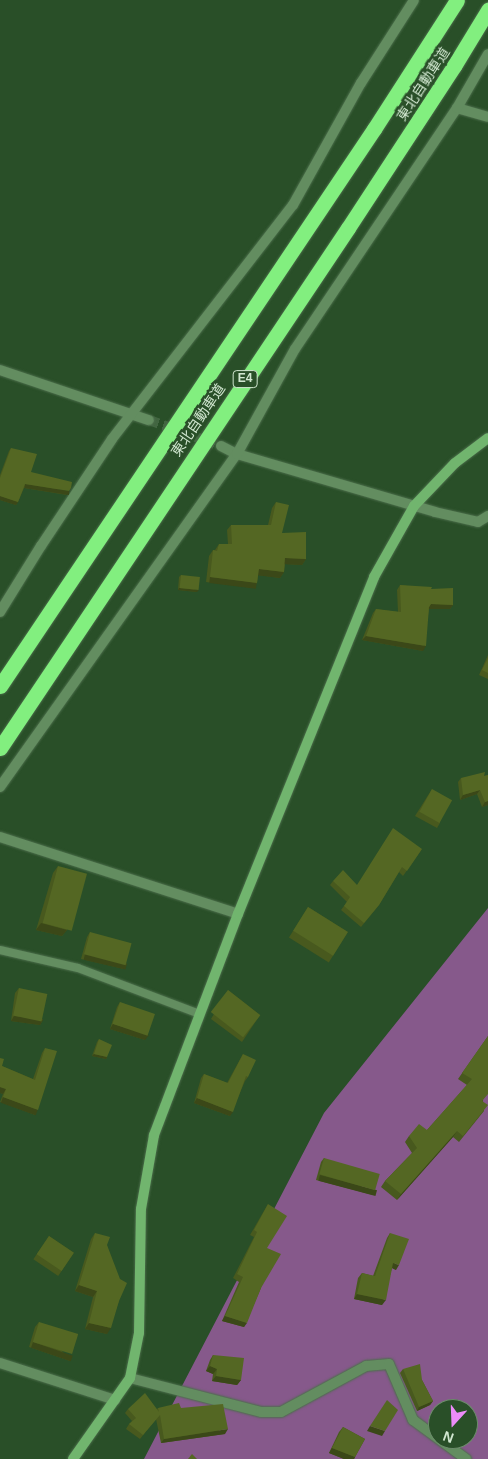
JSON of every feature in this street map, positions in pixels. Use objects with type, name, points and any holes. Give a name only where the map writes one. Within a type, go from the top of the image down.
[{"type":"highway","name":"東北自動車道","points":[[0,686],[374,129],[457,0]]},
{"type":"highway","name":"東北自動車道","points":[[0,748],[353,220],[454,66],[488,10]]},
{"type":"street","points":[[0,612],[41,546],[107,447],[292,206],[360,83],[414,0]]},
{"type":"street","points":[[0,787],[237,454],[295,349],[457,108],[488,54]]},
{"type":"street","points":[[457,108],[488,117]]},
{"type":"street","points":[[0,370],[132,416],[149,420]]},
{"type":"street","points":[[73,1459],[130,1378],[139,1333],[140,1209],[154,1135],[238,914],[374,577],[414,506],[455,463],[488,438]]},
{"type":"street","points":[[221,446],[237,454],[414,506],[478,522],[488,516]]},
{"type":"street","points":[[0,837],[238,914]]},
{"type":"street","points":[[0,1363],[115,1400]]},
{"type":"street","points":[[130,1378],[261,1412],[281,1412],[366,1366],[390,1364],[413,1420],[466,1459]]},
{"type":"lane","points":[[0,950],[78,968],[200,1014]]},
{"type":"shaded area","points":[[488,908],[488,1459],[144,1459],[324,1113]]},
{"type":"building","points":[[11,448],[37,454],[31,472],[72,482],[69,491],[25,484],[18,502],[0,496],[0,478]]},
{"type":"building","points":[[276,502],[289,505],[282,533],[306,532],[306,559],[285,558],[284,572],[259,569],[257,583],[210,577],[213,550],[217,551],[219,544],[232,544],[231,525],[271,525]]},
{"type":"building","points":[[181,575],[200,577],[199,590],[180,588]]},
{"type":"building","points":[[400,585],[432,587],[431,589],[453,588],[453,605],[431,604],[429,607],[426,646],[366,636],[376,609],[401,612]]},
{"type":"building","points":[[488,658],[488,673],[482,670]]},
{"type":"building","points":[[485,772],[484,776],[488,775],[488,801],[485,802],[480,790],[463,795],[461,778]]},
{"type":"building","points":[[432,789],[452,800],[440,823],[419,812]]},
{"type":"building","points":[[393,828],[422,849],[407,871],[402,867],[379,905],[364,923],[344,906],[350,897],[333,881],[343,870],[357,885]]},
{"type":"building","points":[[58,866],[87,874],[72,931],[43,923]]},
{"type":"building","points":[[308,907],[348,932],[333,956],[293,931]]},
{"type":"building","points":[[90,932],[132,943],[126,965],[84,954]]},
{"type":"building","points":[[19,988],[47,994],[42,1021],[13,1015]]},
{"type":"building","points":[[228,990],[260,1015],[243,1037],[211,1012]]},
{"type":"building","points":[[120,1002],[155,1014],[147,1036],[113,1024]]},
{"type":"building","points":[[488,1036],[488,1094],[482,1101],[488,1105],[463,1136],[457,1131],[401,1194],[385,1181],[417,1148],[409,1136],[419,1124],[427,1130],[472,1079],[462,1073]]},
{"type":"building","points":[[99,1039],[112,1045],[107,1057],[94,1054]]},
{"type":"building","points":[[45,1048],[57,1051],[38,1110],[3,1097],[6,1089],[0,1087],[0,1058],[4,1059],[2,1066],[35,1080]]},
{"type":"building","points":[[243,1054],[256,1060],[248,1077],[246,1076],[233,1112],[197,1098],[204,1074],[228,1083]]},
{"type":"building","points":[[324,1158],[380,1174],[375,1190],[319,1174]]},
{"type":"building","points":[[268,1204],[287,1216],[267,1248],[281,1254],[261,1288],[247,1323],[225,1316],[243,1277],[237,1274],[257,1232],[254,1230]]},
{"type":"building","points":[[95,1233],[110,1237],[107,1245],[120,1279],[127,1283],[119,1301],[111,1328],[89,1323],[97,1291],[79,1285]]},
{"type":"building","points":[[390,1233],[409,1239],[399,1265],[393,1263],[386,1300],[357,1294],[362,1273],[375,1276]]},
{"type":"building","points":[[49,1236],[74,1253],[62,1271],[37,1254]]},
{"type":"building","points":[[39,1322],[78,1334],[72,1354],[33,1342]]},
{"type":"building","points":[[213,1355],[244,1358],[241,1380],[216,1376],[217,1369],[210,1366]]},
{"type":"building","points":[[420,1364],[422,1380],[432,1399],[428,1399],[428,1403],[419,1407],[403,1369]]},
{"type":"building","points":[[145,1393],[159,1412],[158,1408],[179,1403],[181,1408],[223,1404],[228,1429],[164,1439],[160,1415],[143,1435],[129,1424],[136,1418],[128,1409]]},
{"type":"building","points":[[387,1400],[398,1410],[385,1431],[370,1426]]},
{"type":"building","points":[[343,1427],[365,1439],[355,1457],[332,1448]]},
{"type":"building","points":[[192,1454],[197,1459],[188,1459]]},
{"type":"tunnel","points":[[149,420],[221,446]]}]
